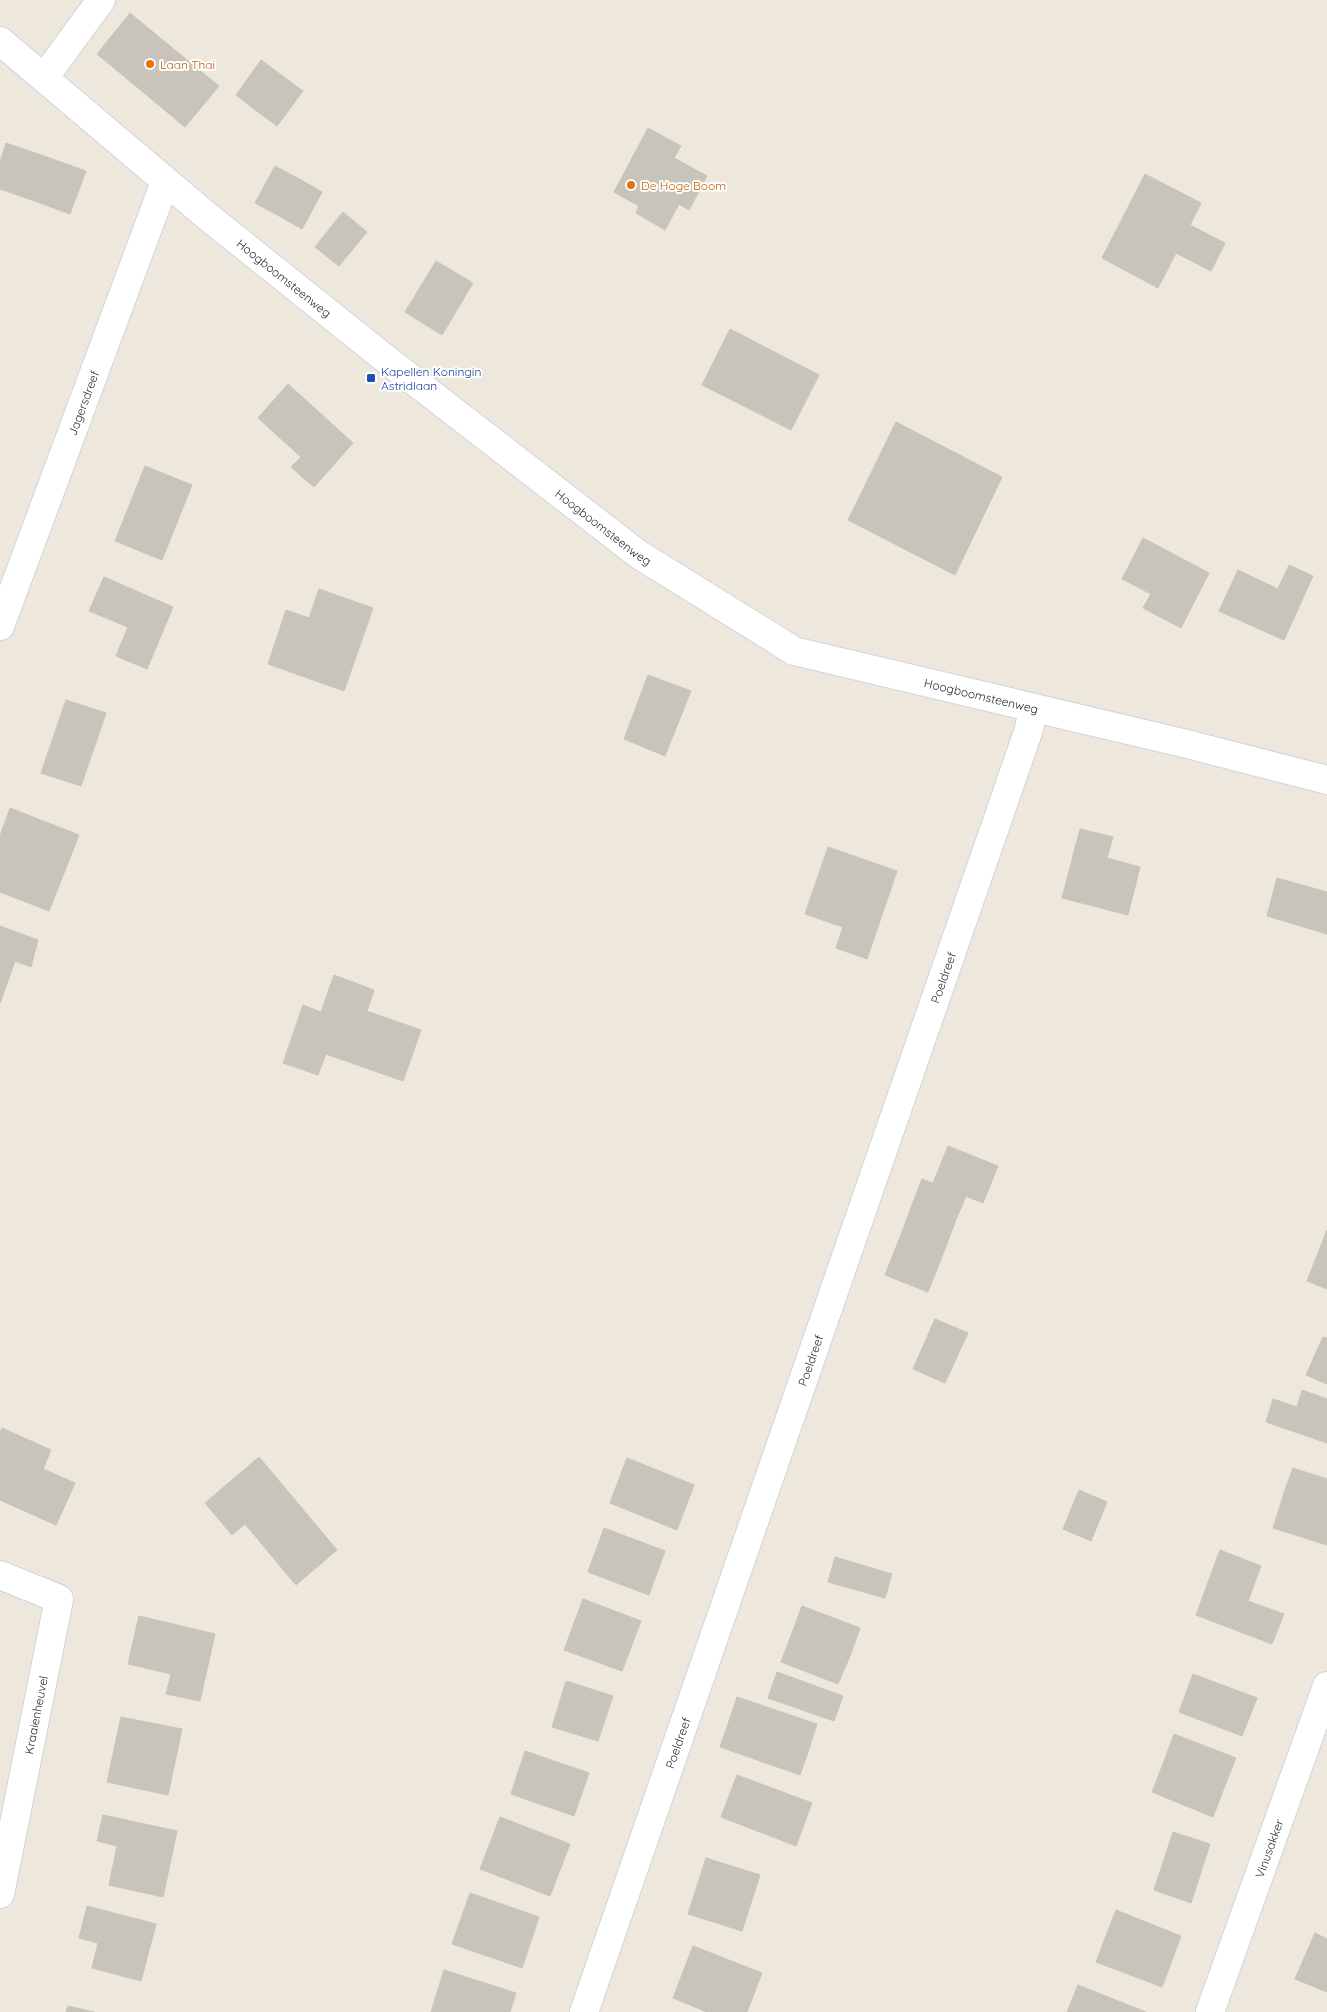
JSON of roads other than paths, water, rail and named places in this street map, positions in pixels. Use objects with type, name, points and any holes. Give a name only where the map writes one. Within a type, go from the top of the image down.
[{"type":"street","points":[[44,78],[101,0]]},
{"type":"street","name":"Hoogboomsteenweg","points":[[0,41],[165,182],[387,360],[638,554],[794,651],[1187,744],[1327,780]]},
{"type":"street","name":"Jagersdreef","points":[[0,626],[165,182]]},
{"type":"street","name":"Poeldreef","points":[[584,2012],[1034,708]]},
{"type":"street","name":"Kraaienheuvel","points":[[0,1575],[59,1599],[0,1894]]},
{"type":"street","name":"Vinusakker","points":[[1210,2012],[1327,1686]]},
{"type":"place","name":"Laan Thai","points":[[150,64]]},
{"type":"place","name":"De Hoge Boom","points":[[631,185]]},
{"type":"place","name":"Kapellen Koningin Astridlaan","points":[[371,378]]}]
